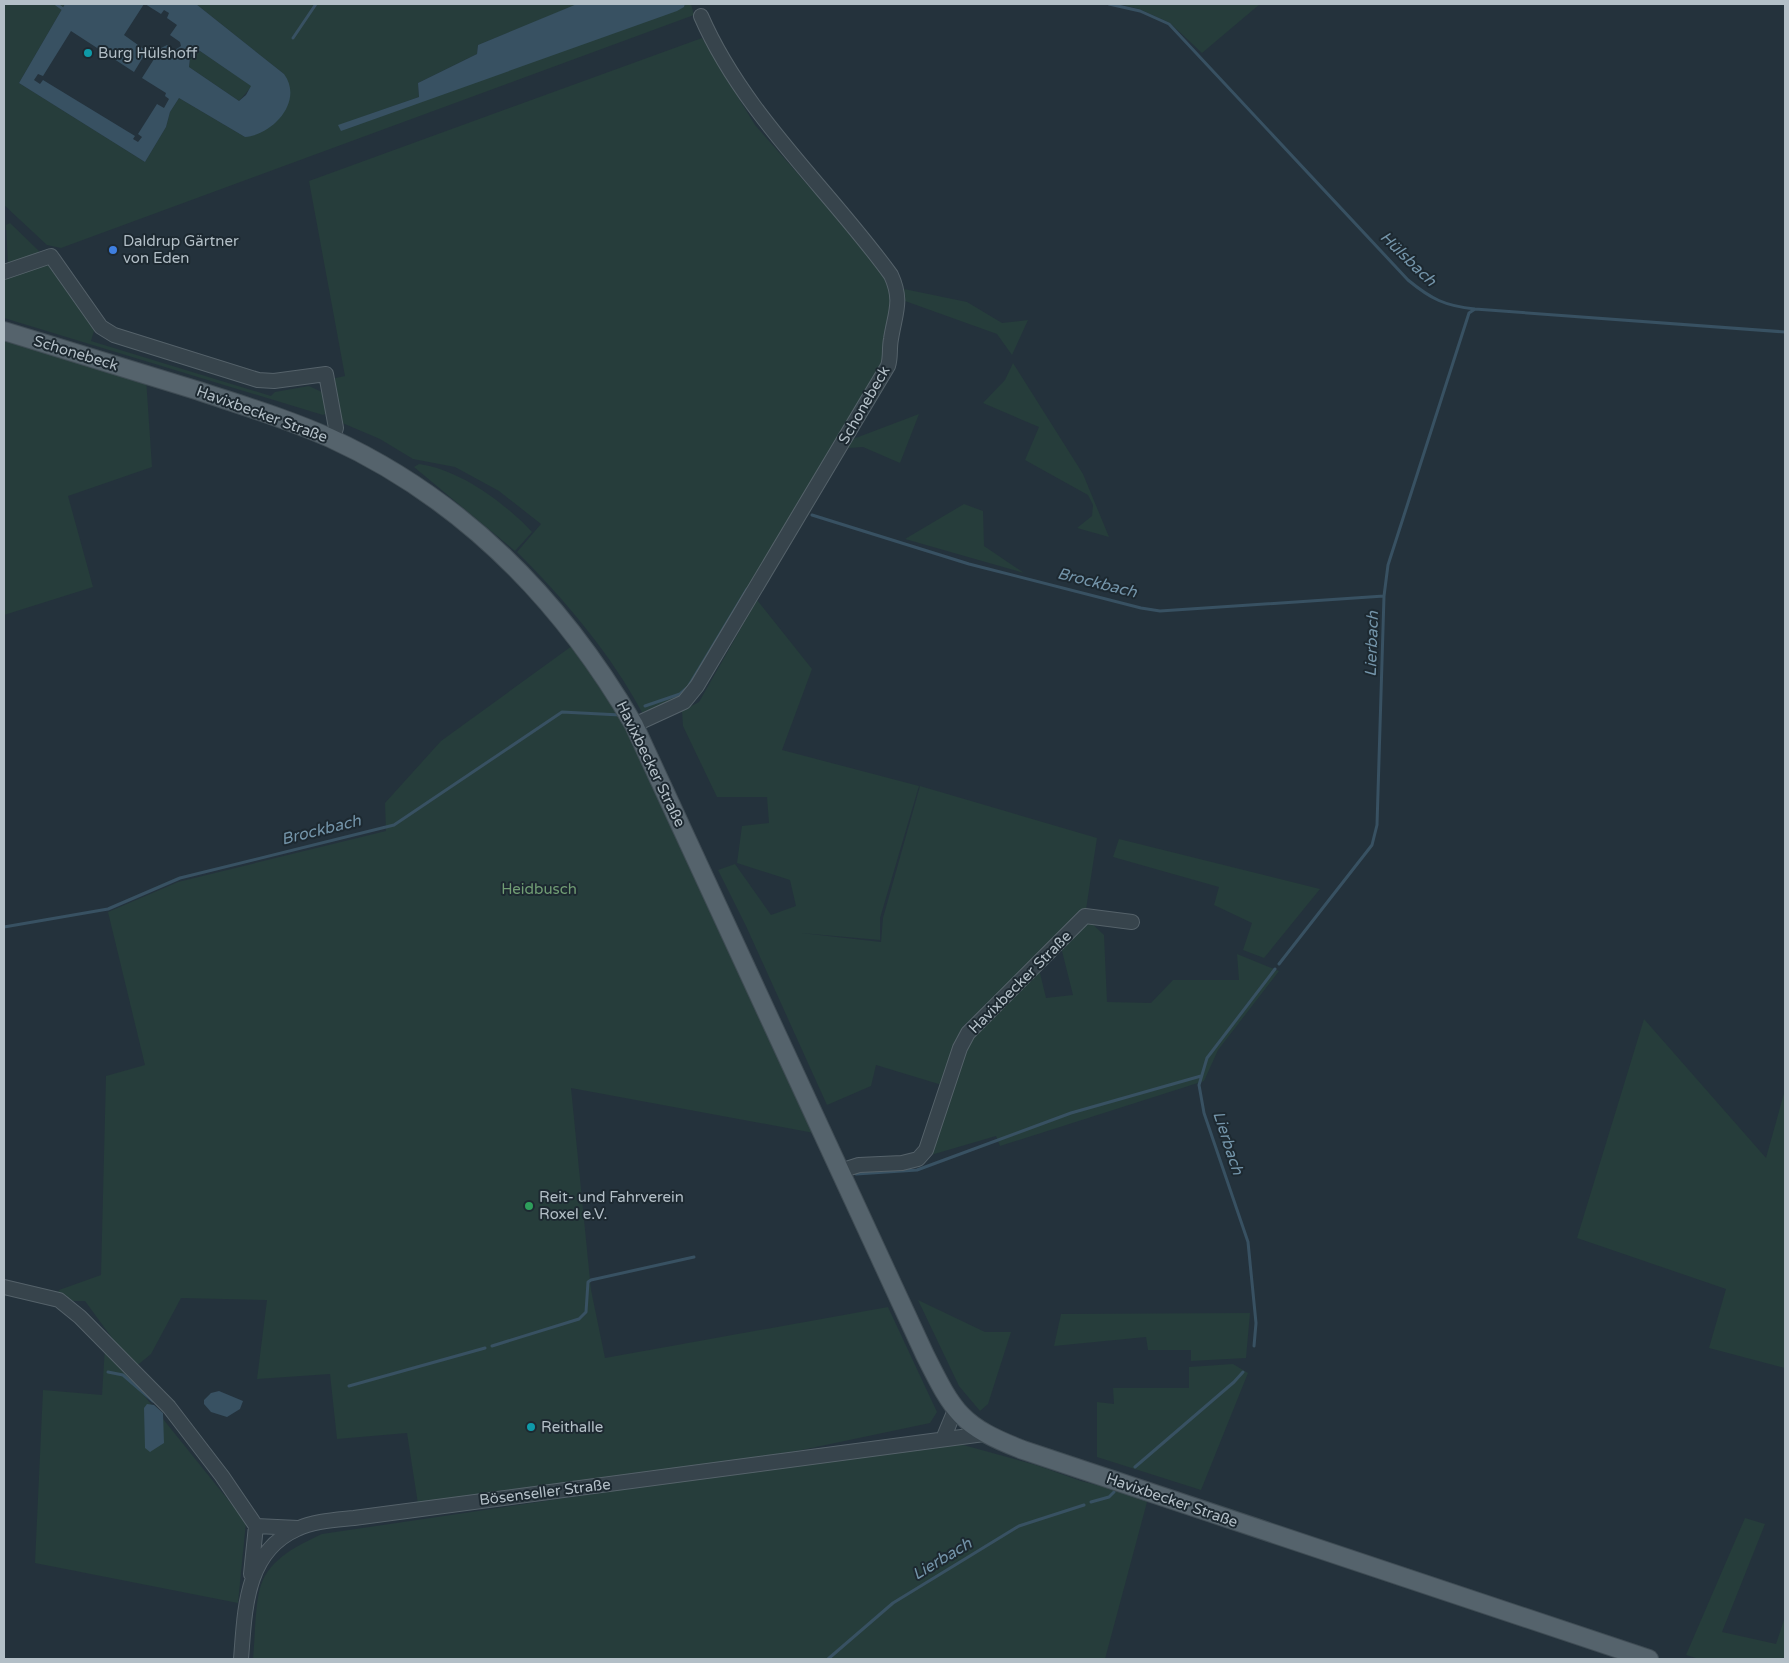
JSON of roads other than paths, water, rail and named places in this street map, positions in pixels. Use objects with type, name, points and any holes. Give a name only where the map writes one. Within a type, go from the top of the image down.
[{"type":"main road","name":"Schonebeck","points":[[4,331],[149,375]]},
{"type":"main road","name":"Havixbecker Straße","points":[[149,375],[282,418],[332,439],[404,478],[444,506],[514,565],[580,640],[634,725],[925,1355],[956,1410],[984,1434],[1023,1450],[1649,1659]]},
{"type":"street","name":"Schonebeck","points":[[634,725],[684,702],[698,686],[888,366],[891,356],[890,341],[899,301],[898,290],[891,275],[762,116],[723,58],[701,16]]},
{"type":"street","points":[[4,272],[51,256],[101,327],[114,335],[258,380],[274,381],[326,374],[336,428],[332,439]]},
{"type":"street","name":"Havixbecker Straße","points":[[840,1172],[859,1165],[902,1163],[918,1159],[926,1150],[960,1048],[968,1033],[1085,916],[1132,922]]},
{"type":"street","points":[[4,1287],[59,1300],[80,1317],[169,1407],[222,1476],[256,1526],[250,1583]]},
{"type":"street","points":[[943,1439],[956,1410]]},
{"type":"street","name":"Bösenseller Straße","points":[[240,1659],[250,1583],[268,1550],[298,1528],[316,1523],[984,1434]]},
{"type":"street","points":[[256,1526],[298,1528]]},
{"type":"water","points":[[65,4],[144,4],[124,35],[145,50],[145,54],[134,72],[71,31],[43,76],[38,74],[34,80],[40,84],[43,80],[135,136],[133,139],[138,142],[142,137],[138,134],[157,104],[164,108],[169,99],[165,96],[166,93],[142,78],[161,48],[167,45],[175,50],[181,46],[180,42],[170,35],[177,25],[167,18],[169,13],[164,10],[161,14],[145,4],[196,4],[284,74],[289,84],[290,95],[288,105],[275,123],[256,135],[245,137],[179,98],[170,112],[166,127],[145,162],[19,83]],"holes":[[[200,51],[251,86],[246,95],[239,101],[189,67],[190,58]]]},
{"type":"water","points":[[577,4],[685,4],[684,7],[677,11],[341,131],[338,125],[419,97],[418,83],[477,54],[478,45]]},
{"type":"water","points":[[219,1391],[243,1401],[240,1409],[227,1417],[211,1412],[204,1404],[204,1400],[211,1393]]},
{"type":"water","points":[[147,1404],[154,1405],[163,1413],[164,1443],[150,1452],[145,1448],[144,1408]]},
{"type":"waterway","points":[[56,4],[63,9]]},
{"type":"waterway","points":[[293,38],[316,4]]},
{"type":"waterway","name":"Hülsbach","points":[[1109,4],[1140,11],[1169,24],[1408,280],[1431,297],[1447,304],[1475,309],[1785,332]]},
{"type":"waterway","name":"Lierbach","points":[[1279,964],[1372,845],[1377,825],[1384,596],[1388,565],[1469,313],[1475,309]]},
{"type":"waterway","name":"Brockbach","points":[[812,515],[969,564],[1141,608],[1160,611],[1384,596]]},
{"type":"waterway","name":"Brockbach","points":[[645,706],[680,694],[688,687],[747,589]]},
{"type":"waterway","name":"Brockbach","points":[[4,927],[108,909],[180,878],[394,825],[562,712],[620,715]]},
{"type":"waterway","name":"Lierbach","points":[[1254,1346],[1256,1323],[1248,1242],[1204,1113],[1199,1085],[1207,1058],[1275,969]]},
{"type":"waterway","points":[[856,1174],[917,1170],[1071,1113],[1201,1076]]},
{"type":"waterway","points":[[492,1346],[579,1319],[586,1312],[588,1282],[591,1280],[694,1257]]},
{"type":"waterway","points":[[349,1386],[485,1348]]},
{"type":"waterway","points":[[108,1372],[123,1375],[153,1401]]},
{"type":"waterway","name":"Lierbach","points":[[1135,1467],[1234,1382],[1243,1372]]},
{"type":"waterway","name":"Lierbach","points":[[1091,1502],[1109,1497],[1114,1492]]},
{"type":"waterway","name":"Lierbach","points":[[828,1659],[893,1603],[1019,1526],[1084,1505]]},
{"type":"place","name":"Burg Hülshoff","points":[[88,53]]},
{"type":"place","name":"Daldrup Gärtner von Eden","points":[[113,250]]},
{"type":"place","name":"Reit- und Fahrverein Roxel e.V.","points":[[529,1206]]},
{"type":"place","name":"Reithalle","points":[[531,1427]]},
{"type":"park label","name":"Heidbusch","points":[[539,889]]}]
